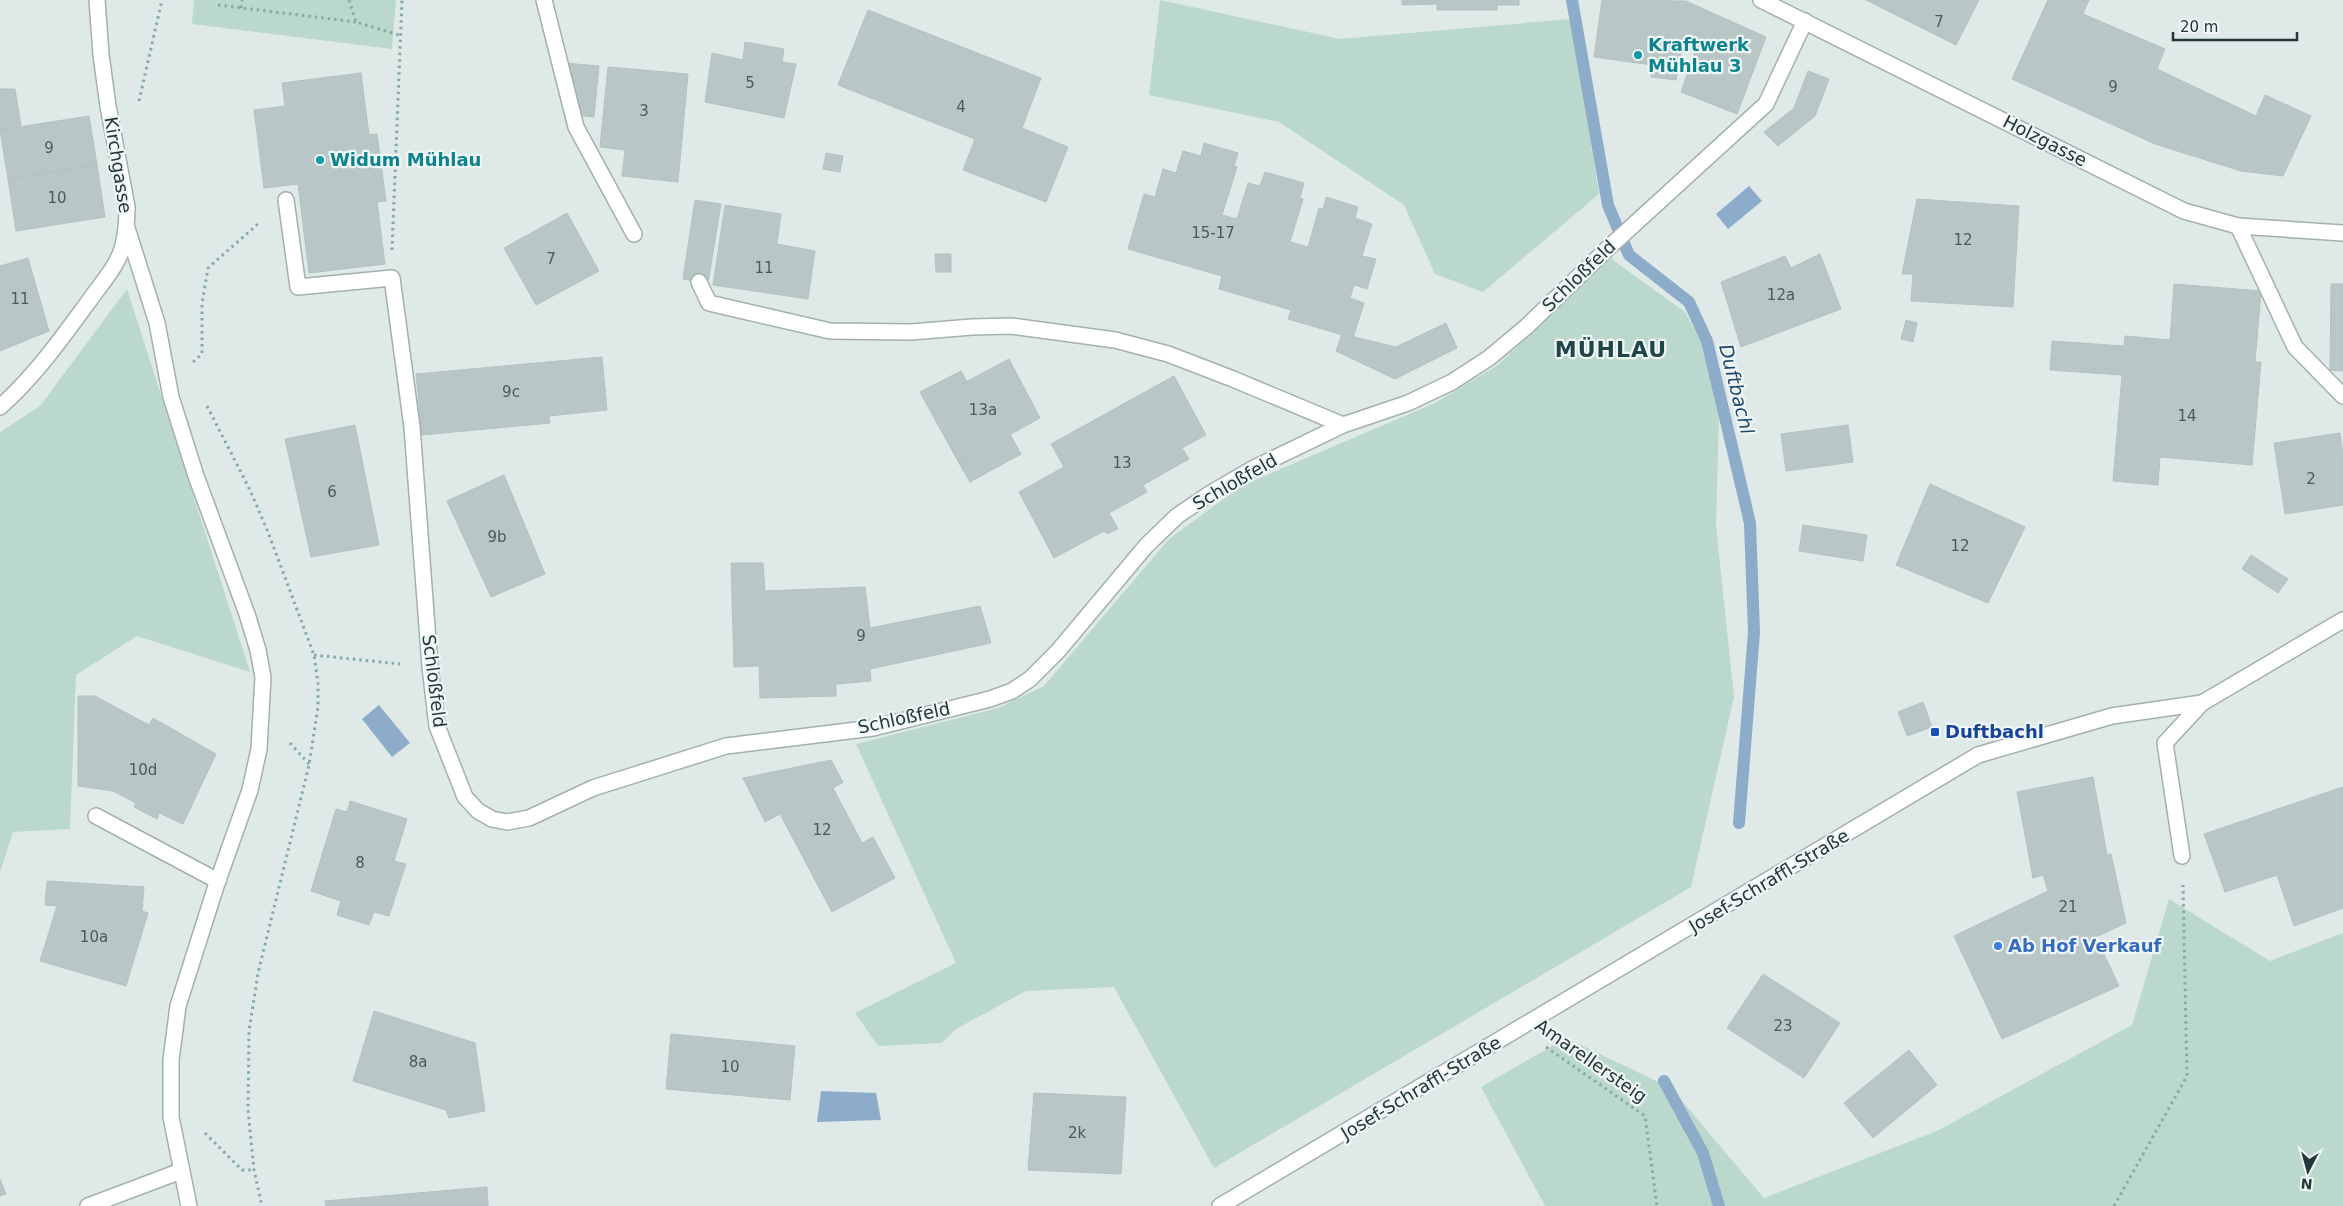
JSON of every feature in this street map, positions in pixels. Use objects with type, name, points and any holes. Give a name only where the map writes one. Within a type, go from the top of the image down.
[{"type":"street","name":"Kirchgasse","points":[[0,407],[24,385],[47,359],[106,277],[121,251],[127,228],[127,207],[101,55],[97,0]]},
{"type":"street","points":[[544,0],[576,127],[634,234]]},
{"type":"street","name":"Holzgasse","points":[[1761,0],[2184,211],[2238,226],[2343,234]]},
{"type":"street","name":"Schloßfeld","points":[[392,278],[412,427],[430,667],[437,726],[465,797],[478,811],[492,819],[507,822],[529,818],[593,788],[726,746],[873,728],[990,699],[1012,690],[1030,679],[1058,650],[1146,546],[1177,516],[1211,493],[1254,468],[1343,425],[1408,402],[1452,382],[1489,358],[1526,327],[1606,250],[1766,104],[1805,21]]},
{"type":"street","points":[[286,200],[298,287],[392,278]]},
{"type":"street","points":[[2238,226],[2294,347],[2343,396]]},
{"type":"street","points":[[127,228],[156,323],[171,397],[196,476],[248,614],[263,677],[259,748],[250,790],[218,881],[178,1006],[170,1060],[171,1117],[189,1206]]},
{"type":"street","points":[[699,282],[708,303],[830,331],[911,332],[1011,326],[1115,340],[1168,354],[1343,425]]},
{"type":"street","name":"Josef-Schraffl-Straße","points":[[1220,1206],[1978,756],[2112,716],[2202,703],[2343,620]]},
{"type":"street","points":[[2182,856],[2165,743],[2202,703]]},
{"type":"street","points":[[96,816],[218,881]]},
{"type":"street","points":[[88,1206],[181,1171]]},
{"type":"path","points":[[139,103],[162,0]]},
{"type":"path","points":[[241,8],[242,0]]},
{"type":"path","points":[[349,0],[356,22]]},
{"type":"path","points":[[392,278],[399,35],[402,0]]},
{"type":"path","points":[[218,5],[356,22],[399,35]]},
{"type":"path","points":[[188,367],[202,354],[202,304],[208,268],[286,200]]},
{"type":"path","points":[[314,655],[430,667]]},
{"type":"path","points":[[2114,1206],[2186,1076],[2182,856]]},
{"type":"path","name":"Amarellersteig","points":[[1520,1029],[1646,1116],[1658,1206]]},
{"type":"path","points":[[171,1117],[190,1118],[242,1170],[254,1170]]},
{"type":"green space","points":[[194,0],[396,0],[392,49],[192,24]]},
{"type":"green space","points":[[1160,0],[1340,39],[1571,19],[1599,194],[1483,292],[1435,274],[1404,205],[1279,122],[1149,95]]},
{"type":"green space","points":[[1610,258],[1685,312],[1720,376],[1716,526],[1734,697],[1691,887],[1214,1168],[1114,987],[1026,991],[956,1029],[942,1043],[878,1046],[855,1013],[956,963],[856,744],[998,708],[1044,686],[1169,539],[1241,486],[1435,403],[1498,365]]},
{"type":"green space","points":[[127,289],[250,672],[137,636],[76,675],[70,829],[13,832],[0,872],[0,432],[40,406]]},
{"type":"green space","points":[[2169,899],[2270,961],[2343,933],[2343,1206],[1545,1206],[1481,1087],[1566,1038],[1671,1088],[1764,1198],[1937,1131],[2132,1025]]},
{"type":"water","points":[[1749,186],[1762,201],[1728,229],[1716,214]]},
{"type":"water","points":[[379,705],[410,743],[392,757],[362,719]]},
{"type":"water","points":[[821,1091],[876,1093],[881,1120],[817,1122]]},
{"type":"building","points":[[1402,0],[1519,0],[1519,5],[1497,5],[1497,10],[1437,10],[1437,4],[1402,5]]},
{"type":"building","name":"Kraftwerk Mühlau 3","points":[[1602,0],[1686,1],[1766,37],[1737,114],[1681,92],[1695,52],[1682,48],[1676,80],[1651,77],[1652,65],[1594,57]]},
{"type":"building","points":[[1866,0],[1979,0],[1956,45]]},
{"type":"building","points":[[2048,0],[2089,0],[2083,14],[2165,49],[2157,69],[2256,116],[2265,95],[2311,116],[2283,176],[2241,171],[2155,144],[2012,79]]},
{"type":"building","points":[[868,10],[1041,78],[1022,128],[1068,147],[1046,202],[963,170],[975,139],[838,85]]},
{"type":"building","points":[[745,42],[784,49],[782,62],[796,64],[784,118],[705,102],[712,53],[743,60]]},
{"type":"building","points":[[564,63],[599,66],[594,117],[575,115]]},
{"type":"building","points":[[608,67],[688,74],[678,182],[622,176],[625,150],[600,147]]},
{"type":"building","points":[[1808,71],[1829,79],[1815,116],[1778,146],[1764,132],[1794,108]]},
{"type":"building","name":"Widum Mühlau","points":[[361,73],[369,135],[377,134],[386,201],[377,202],[385,264],[309,273],[298,184],[264,188],[254,110],[285,106],[282,83]]},
{"type":"building","points":[[0,89],[15,89],[21,126],[0,130]]},
{"type":"building","points":[[89,116],[97,165],[8,179],[0,130]]},
{"type":"building","points":[[1204,143],[1238,153],[1234,166],[1237,167],[1222,215],[1237,219],[1248,183],[1260,186],[1265,172],[1304,183],[1300,198],[1303,199],[1290,242],[1308,247],[1319,208],[1323,209],[1326,197],[1358,207],[1355,218],[1372,224],[1362,256],[1376,259],[1367,289],[1354,285],[1350,298],[1364,303],[1353,338],[1288,319],[1291,310],[1219,289],[1222,276],[1128,249],[1144,194],[1155,197],[1163,169],[1176,173],[1183,151],[1201,156]]},
{"type":"building","points":[[826,153],[843,156],[840,172],[823,169]]},
{"type":"building","points":[[97,165],[105,217],[16,231],[8,179]]},
{"type":"building","points":[[1917,199],[2019,206],[2013,307],[1911,301],[1913,274],[1902,274]]},
{"type":"building","points":[[695,200],[721,204],[708,283],[683,279]]},
{"type":"building","points":[[725,205],[781,214],[777,244],[815,251],[808,299],[713,285]]},
{"type":"building","points":[[567,213],[599,271],[536,305],[504,248]]},
{"type":"building","points":[[935,254],[951,254],[951,272],[936,272]]},
{"type":"building","points":[[1820,254],[1841,309],[1741,347],[1721,282],[1785,256],[1791,268]]},
{"type":"building","points":[[28,258],[49,331],[0,351],[0,266]]},
{"type":"building","points":[[2174,284],[2261,291],[2255,362],[2261,362],[2252,465],[2160,457],[2158,485],[2113,481],[2122,375],[2050,370],[2052,341],[2124,346],[2125,336],[2170,340]]},
{"type":"building","points":[[2331,284],[2343,284],[2343,371],[2330,370]]},
{"type":"building","points":[[1906,320],[1917,323],[1913,342],[1901,339]]},
{"type":"building","points":[[1446,323],[1457,348],[1395,379],[1336,351],[1342,334],[1396,347]]},
{"type":"building","points":[[602,357],[607,410],[549,416],[550,423],[422,435],[416,374]]},
{"type":"building","points":[[1009,359],[1040,418],[959,463],[926,403]]},
{"type":"building","points":[[961,371],[967,382],[926,403],[920,392]]},
{"type":"building","points":[[1174,376],[1206,435],[1182,448],[1189,459],[1143,485],[1147,492],[1109,513],[1118,529],[1107,534],[1104,531],[1054,558],[1019,492],[1064,467],[1051,444]]},
{"type":"building","points":[[355,425],[379,545],[311,557],[285,439]]},
{"type":"building","points":[[1848,425],[1853,462],[1786,471],[1781,434]]},
{"type":"building","points":[[2340,433],[2343,454],[2343,505],[2285,514],[2274,443]]},
{"type":"building","points":[[1010,434],[1021,454],[970,482],[959,463]]},
{"type":"building","points":[[504,475],[545,574],[491,597],[447,501]]},
{"type":"building","points":[[1930,484],[2025,527],[1988,603],[1896,565]]},
{"type":"building","points":[[1803,525],[1867,535],[1863,561],[1799,551]]},
{"type":"building","points":[[2251,555],[2288,579],[2278,593],[2242,569]]},
{"type":"building","points":[[731,563],[763,563],[765,591],[865,587],[870,628],[980,606],[991,643],[870,669],[871,681],[836,684],[836,696],[760,698],[759,666],[734,667]]},
{"type":"building","points":[[78,696],[95,696],[149,725],[153,718],[216,754],[183,824],[159,813],[157,819],[134,807],[136,803],[113,791],[78,786]]},
{"type":"building","points":[[1923,702],[1932,727],[1907,736],[1898,712]]},
{"type":"building","points":[[831,760],[843,782],[833,788],[862,843],[873,837],[895,878],[832,912],[780,814],[765,822],[743,778]]},
{"type":"building","points":[[2093,777],[2107,855],[2111,854],[2126,923],[2096,937],[2119,986],[2002,1039],[1954,936],[2048,891],[2043,875],[2033,878],[2017,792]]},
{"type":"building","points":[[2343,787],[2343,908],[2294,926],[2277,875],[2225,892],[2204,834]]},
{"type":"building","points":[[350,801],[407,819],[394,861],[406,864],[389,916],[374,912],[369,925],[337,915],[341,901],[311,891],[336,809],[347,812]]},
{"type":"building","points":[[47,881],[144,887],[142,911],[148,913],[126,986],[40,961],[57,906],[45,905]]},
{"type":"building","points":[[1763,974],[1840,1023],[1804,1078],[1727,1028]]},
{"type":"building","points":[[374,1011],[475,1043],[485,1111],[449,1118],[446,1110],[353,1081]]},
{"type":"building","points":[[671,1034],[795,1046],[790,1100],[666,1089]]},
{"type":"building","points":[[1909,1050],[1937,1085],[1873,1138],[1844,1103]]},
{"type":"building","points":[[1034,1093],[1126,1097],[1121,1174],[1028,1170]]},
{"type":"building","points":[[0,1179],[6,1194],[0,1196]]},
{"type":"building","points":[[487,1187],[488,1206],[326,1206],[325,1201]]},
{"type":"waterway","name":"Duftbachl","points":[[1572,0],[1608,205],[1629,255],[1689,302],[1707,341],[1750,523],[1754,632],[1739,823]]},
{"type":"waterway","name":"Duftbachl","points":[[1664,1081],[1703,1153],[1719,1206]]},
{"type":"place","name":"Kraftwerk Mühlau 3","points":[[1638,55]]},
{"type":"place","name":"Widum Mühlau","points":[[320,160]]},
{"type":"place","name":"Duftbachl","points":[[1935,732]]},
{"type":"place","name":"Ab Hof Verkauf","points":[[1998,946]]},
{"type":"district","name":"MÜHLAU","points":[[1611,349]]}]
